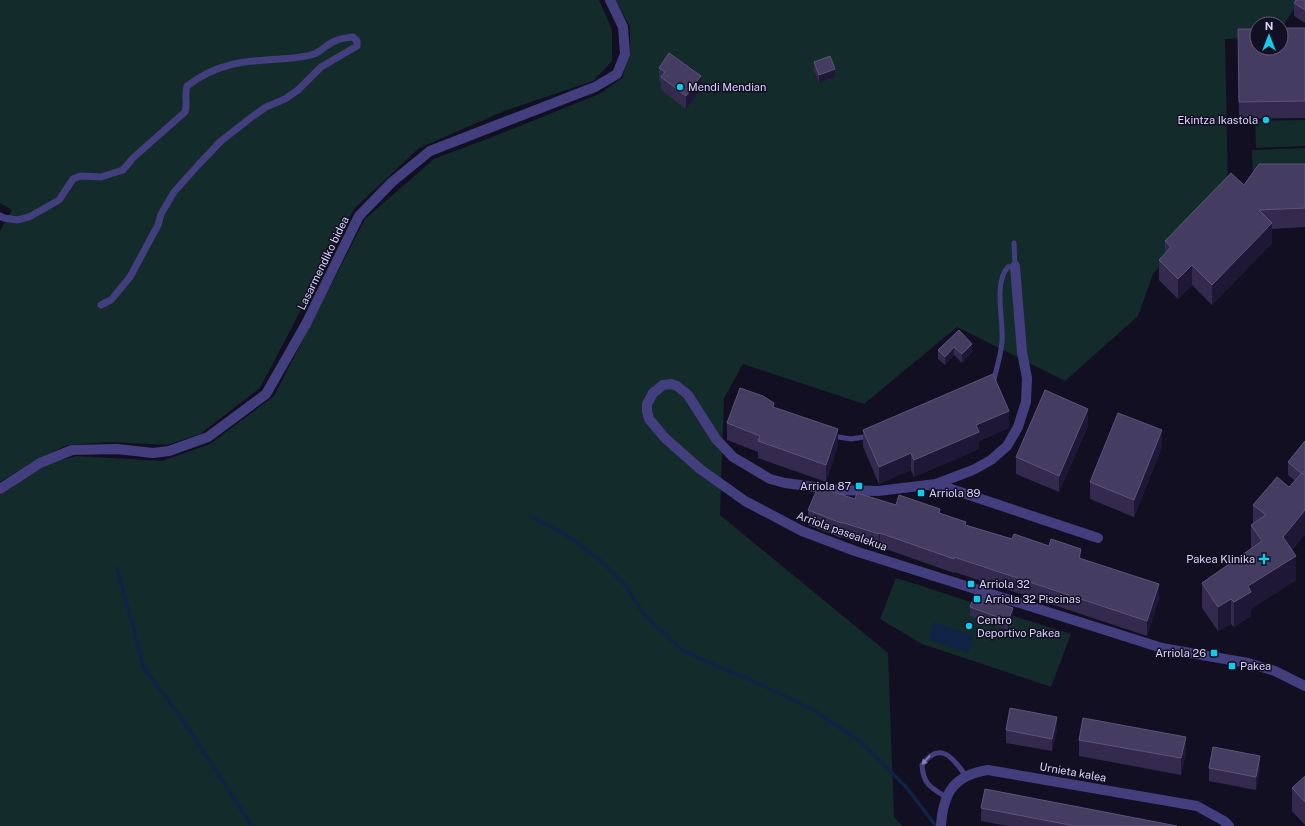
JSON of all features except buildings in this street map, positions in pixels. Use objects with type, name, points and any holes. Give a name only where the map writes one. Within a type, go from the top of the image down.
[{"type":"street","name":"Lasarmendiko bidea","points":[[0,489],[40,463],[72,450],[117,449],[153,453],[170,451],[208,437],[266,394],[306,324],[359,216],[392,182],[430,151],[595,87],[617,74],[625,54],[623,27],[610,0]]},
{"type":"street","points":[[0,216],[17,220],[29,218],[59,200],[73,179],[80,176],[101,177],[123,170],[133,158],[186,112],[187,107],[185,91],[187,86],[210,71],[226,65],[241,62],[308,56],[314,54],[334,41],[353,37],[357,41],[357,46],[321,67],[298,90],[285,99],[266,107],[253,116],[221,141],[195,168],[174,192],[161,214],[158,225],[130,276],[111,300],[101,305]]},
{"type":"street","name":"Arriola pasealekua","points":[[1015,266],[1022,352],[1027,378],[1026,402],[1018,427],[1007,446],[990,460],[972,470],[936,484],[878,490],[857,491],[817,488],[785,483],[770,479],[744,465],[733,457],[716,439],[692,400],[682,389],[677,386],[671,384],[663,385],[650,397],[647,404],[647,411],[650,419],[665,438],[700,469],[762,511],[802,531],[855,550],[1162,648],[1248,663],[1275,671],[1305,686]]},
{"type":"street","name":"Arriola pasealekua","points":[[936,484],[1098,538]]},
{"type":"street","name":"Urnieta kalea","points":[[941,826],[942,810],[946,797],[951,789],[966,776],[982,770],[998,770],[1197,806],[1224,821],[1229,826]]},
{"type":"lane","points":[[983,388],[990,384],[994,379],[1002,342],[1000,293],[1003,272],[1008,267],[1015,266],[1014,243]]},
{"type":"lane","points":[[826,434],[851,439],[869,436],[876,433]]},
{"type":"lane","points":[[946,797],[929,785],[923,775],[922,765],[928,757],[934,753],[942,753],[952,758],[966,776]]},
{"type":"green space","points":[[0,0],[599,0],[612,30],[612,61],[593,81],[504,111],[419,148],[354,209],[260,388],[200,434],[167,445],[109,442],[67,445],[31,463],[0,482],[0,231],[12,210],[0,203]]},
{"type":"green space","points":[[615,0],[1300,0],[1289,17],[1249,16],[1249,38],[1225,39],[1228,191],[1153,274],[1138,316],[1065,381],[957,327],[864,404],[743,364],[724,398],[720,515],[888,653],[894,817],[902,826],[0,826],[0,495],[39,469],[60,460],[77,456],[162,461],[210,444],[274,396],[365,219],[434,159],[599,94],[622,78],[630,52],[630,27]]},
{"type":"green space","points":[[1305,120],[1305,146],[1256,148],[1255,121]]},
{"type":"green space","points":[[1305,148],[1305,182],[1253,184],[1252,150]]},
{"type":"green space","name":"Centro Deportivo Pakea","points":[[896,578],[1071,634],[1051,687],[922,644],[880,619]]},
{"type":"water","points":[[934,622],[974,636],[968,653],[928,639]]},
{"type":"waterway","points":[[534,518],[568,536],[600,560],[625,585],[643,613],[683,651],[766,687],[815,711],[861,742],[907,788],[936,826]]},
{"type":"waterway","points":[[117,568],[144,668],[184,722],[252,826]]},
{"type":"place","name":"Mendi Mendian","points":[[680,87]]},
{"type":"place","name":"Ekintza Ikastola","points":[[1266,120]]},
{"type":"place","name":"Arriola 87","points":[[859,486]]},
{"type":"place","name":"Arriola 89","points":[[921,493]]},
{"type":"place","name":"Pakea Klinika","points":[[1264,559]]},
{"type":"place","name":"Arriola 32","points":[[971,584]]},
{"type":"place","name":"Arriola 32 Piscinas","points":[[977,599]]},
{"type":"place","name":"Centro Deportivo Pakea","points":[[969,626]]},
{"type":"place","name":"Arriola 26","points":[[1214,653]]},
{"type":"place","name":"Pakea","points":[[1232,666]]}]
